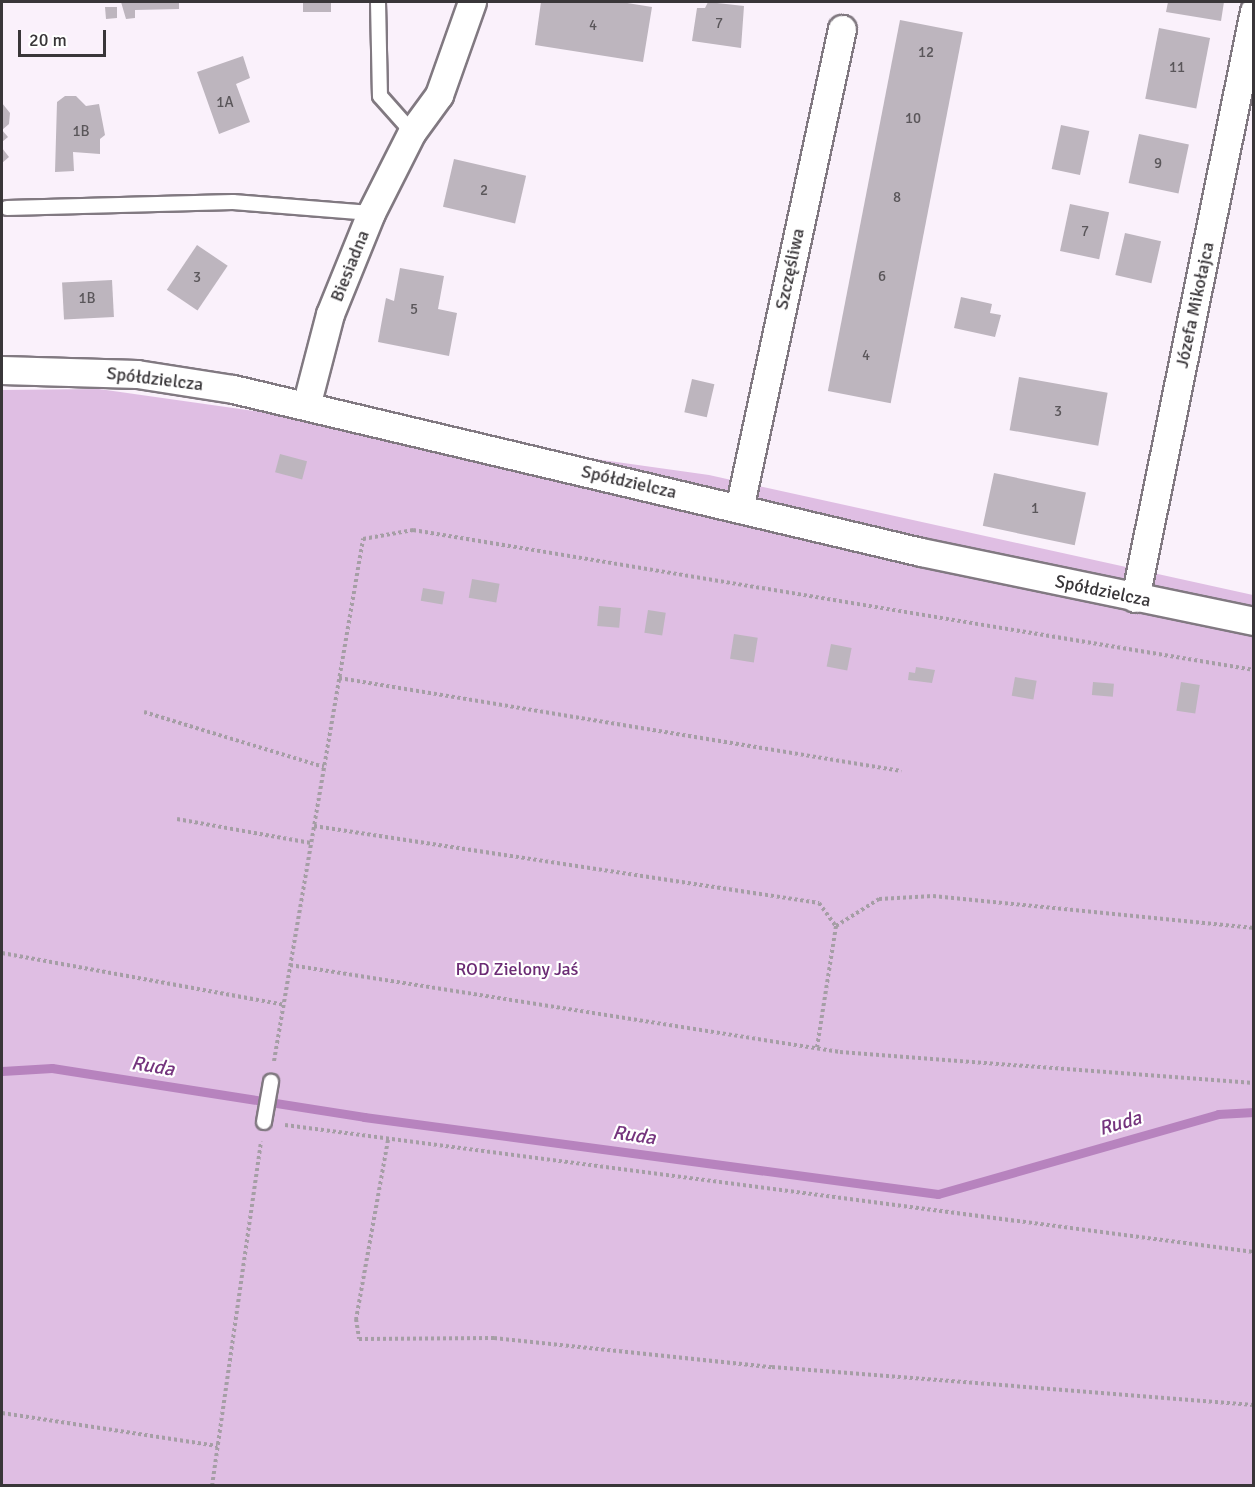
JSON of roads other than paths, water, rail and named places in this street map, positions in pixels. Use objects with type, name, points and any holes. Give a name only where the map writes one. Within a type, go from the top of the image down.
[{"type":"street","name":"Biesiadna","points":[[306,406],[330,314],[371,213],[412,132],[439,95],[472,2]]},
{"type":"street","name":"Józefa Mikołajca","points":[[1135,598],[1254,11]]},
{"type":"street","name":"Szczęśliwa","points":[[739,508],[842,29]]},
{"type":"street","name":"Spółdzielcza","points":[[2,370],[137,374],[306,406],[1135,598],[1254,621]]},
{"type":"lane","points":[[378,2],[380,96],[412,132]]},
{"type":"lane","points":[[7,208],[233,202],[371,213]]},
{"type":"lane","points":[[264,1122],[271,1082]]},
{"type":"waterway","name":"Ruda","points":[[2,1071],[52,1068],[364,1117],[938,1194],[1218,1114],[1254,1112]]},
{"type":"park label","name":"ROD Zielony Jaś","points":[[517,969]]}]
